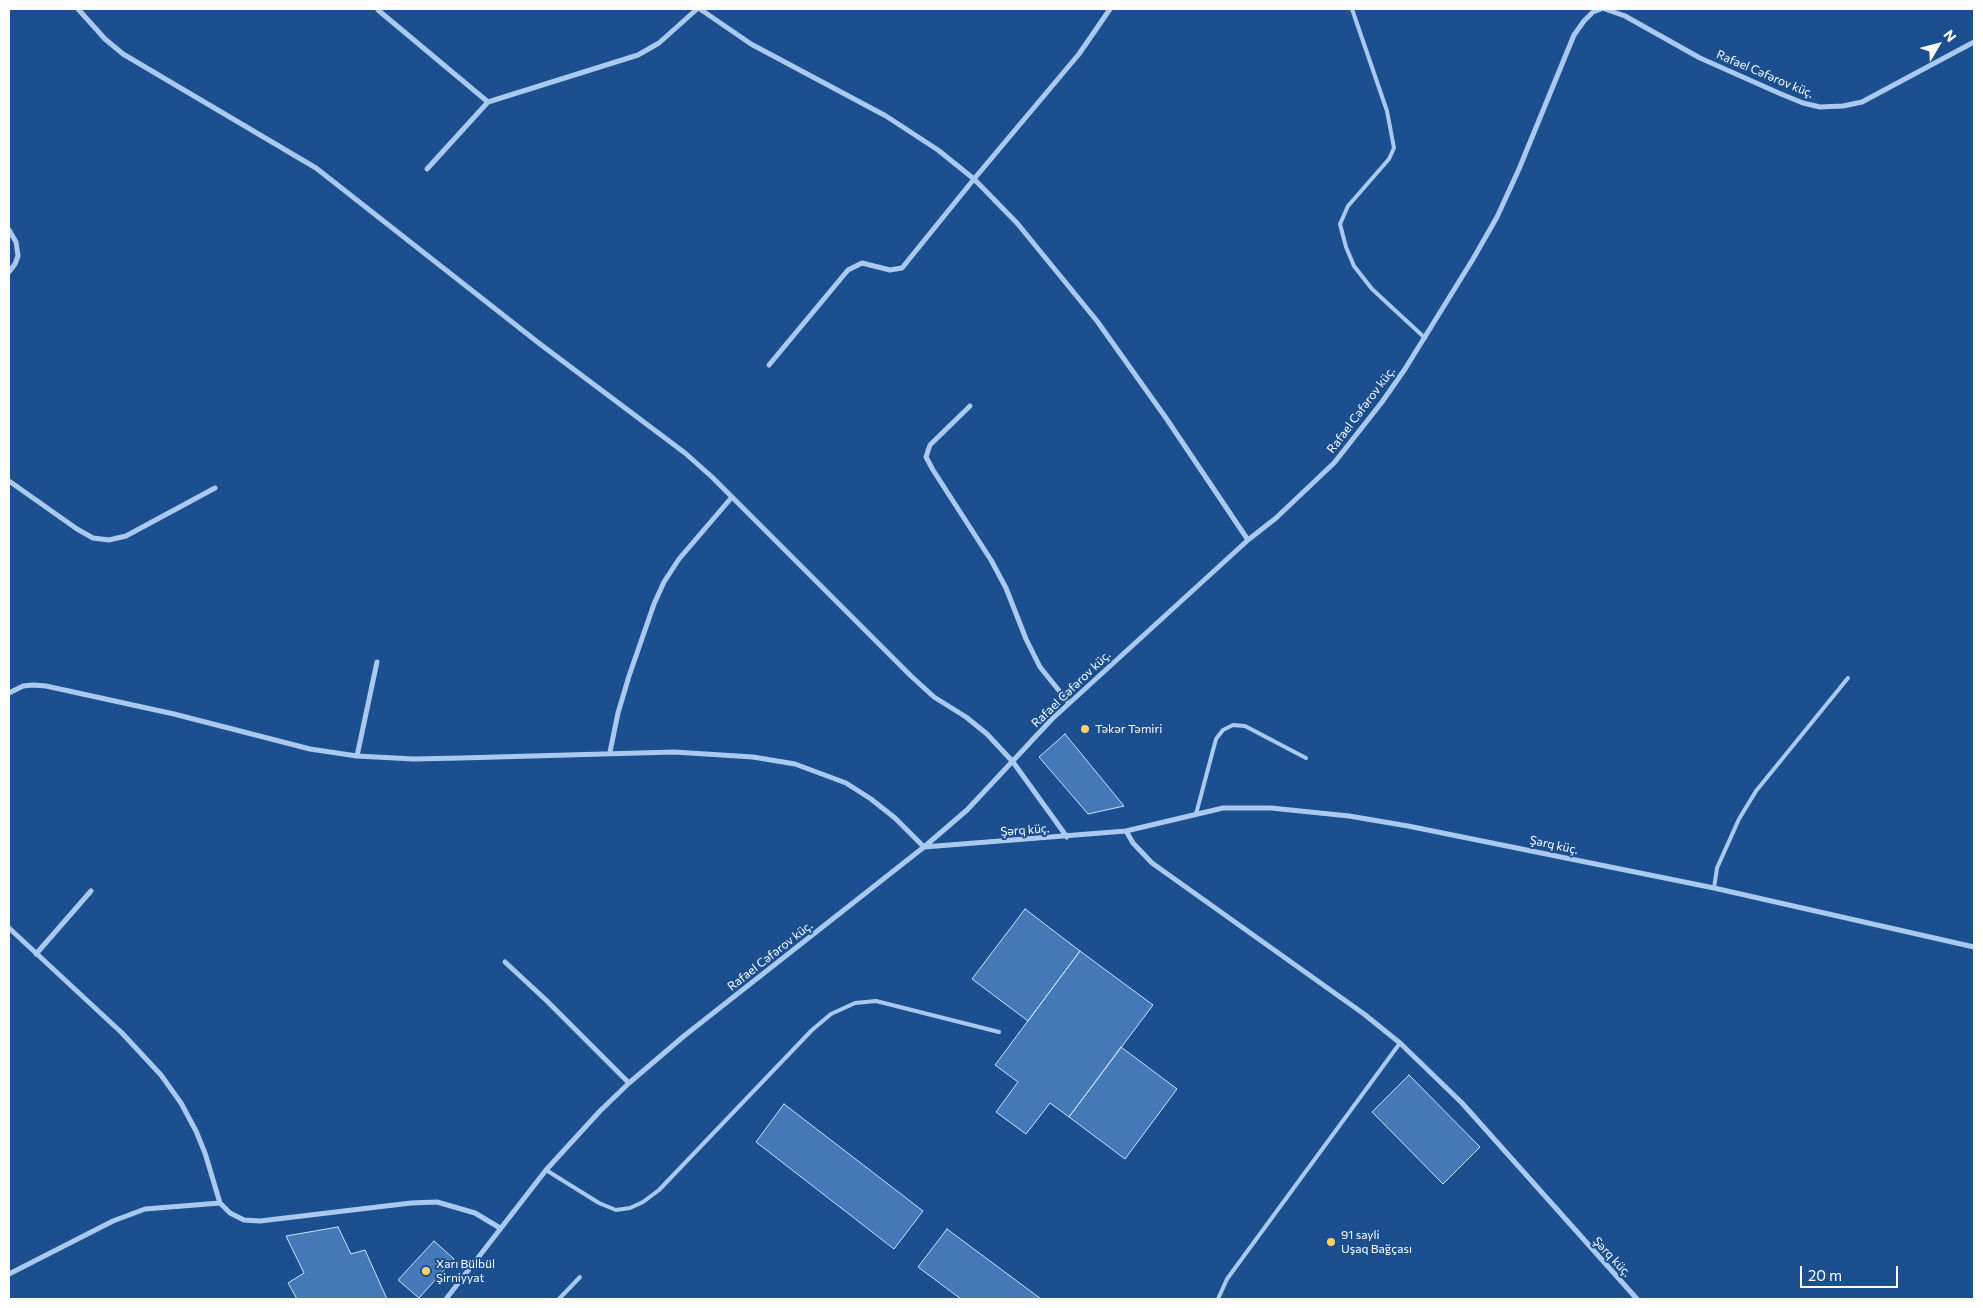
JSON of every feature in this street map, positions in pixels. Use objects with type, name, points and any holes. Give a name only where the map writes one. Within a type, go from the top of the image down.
[{"type":"street","points":[[78,9],[105,39],[123,54],[316,168],[540,344],[685,453],[712,477],[911,676],[934,697],[966,717],[987,734],[1013,762],[1067,837]]},
{"type":"street","points":[[427,169],[488,102],[638,55],[659,43],[696,9]]},
{"type":"street","points":[[700,9],[751,44],[886,116],[938,150],[974,179],[1017,223],[1097,321],[1166,418],[1248,540]]},
{"type":"street","points":[[769,365],[848,270],[862,263],[890,270],[902,268],[1079,54],[1110,9]]},
{"type":"street","name":"Rafael Cəfərov küç.","points":[[446,1299],[546,1170],[600,1111],[629,1083],[684,1036],[924,848],[967,810],[1069,703],[1248,540],[1276,518],[1334,463],[1382,402],[1425,338],[1497,217],[1574,35],[1584,20],[1593,12],[1601,9]]},
{"type":"street","name":"Rafael Cəfərov küç.","points":[[1605,9],[1625,16],[1700,58],[1803,103],[1820,107],[1842,106],[1862,102],[1974,42]]},
{"type":"street","points":[[378,10],[488,102]]},
{"type":"street","points":[[9,230],[16,242],[18,256],[9,272]]},
{"type":"street","points":[[970,406],[930,445],[926,457],[932,470],[991,560],[1006,588],[1026,639],[1040,667],[1069,703]]},
{"type":"street","points":[[9,481],[77,530],[93,538],[109,540],[126,536],[215,488]]},
{"type":"street","points":[[610,752],[618,713],[629,676],[654,604],[664,582],[683,554],[732,497]]},
{"type":"street","points":[[357,756],[376,662]]},
{"type":"street","points":[[9,693],[23,686],[46,686],[174,714],[310,749],[357,756],[414,759],[610,752],[674,752],[753,756],[795,764],[846,783],[871,799],[895,818],[924,848]]},
{"type":"street","name":"Şərq küç.","points":[[924,848],[1126,831],[1223,808],[1271,808],[1349,816],[1408,826],[1714,888],[1974,947]]},
{"type":"street","name":"Şərq küç.","points":[[1126,831],[1133,843],[1152,863],[1364,1014],[1400,1042],[1462,1103],[1637,1299]]},
{"type":"street","points":[[36,954],[91,891]]},
{"type":"street","points":[[9,928],[122,1033],[161,1075],[181,1103],[196,1131],[205,1153],[220,1203],[230,1213],[244,1220],[260,1221],[411,1203],[437,1202],[475,1214],[500,1228]]},
{"type":"street","points":[[505,962],[629,1083]]},
{"type":"street","points":[[9,1274],[113,1221],[145,1209],[220,1203]]},
{"type":"lane","points":[[1352,9],[1387,111],[1394,148],[1389,159],[1348,206],[1340,224],[1346,247],[1354,266],[1372,289],[1425,338]]},
{"type":"lane","points":[[1714,888],[1717,868],[1739,819],[1756,791],[1848,678]]},
{"type":"lane","points":[[1196,814],[1216,738],[1222,730],[1234,725],[1245,726],[1306,758]]},
{"type":"lane","points":[[546,1170],[599,1204],[616,1210],[630,1208],[643,1202],[659,1190],[812,1030],[831,1014],[855,1003],[876,1001],[999,1032]]},
{"type":"lane","points":[[1218,1299],[1227,1279],[1400,1042]]},
{"type":"lane","points":[[559,1299],[580,1277]]},
{"type":"building","points":[[1065,734],[1124,806],[1088,814],[1039,757]]},
{"type":"building","points":[[1025,909],[1080,951],[1028,1021],[972,979]]},
{"type":"building","points":[[1080,951],[1153,1005],[1069,1117],[1050,1103],[1026,1134],[996,1112],[1018,1082],[995,1065]]},
{"type":"building","points":[[1121,1047],[1177,1089],[1125,1159],[1069,1117]]},
{"type":"building","points":[[1409,1075],[1480,1147],[1443,1184],[1372,1112]]},
{"type":"building","points":[[784,1104],[923,1211],[894,1249],[756,1142]]},
{"type":"building","points":[[338,1227],[351,1254],[365,1250],[387,1299],[297,1299],[288,1283],[304,1273],[286,1236]]},
{"type":"building","points":[[947,1229],[1041,1299],[961,1299],[918,1267]]},
{"type":"building","points":[[434,1241],[454,1259],[419,1298],[398,1280]]},
{"type":"place","name":"Təkər Təmiri","points":[[1085,729]]},
{"type":"place","name":"91 sayli Uşaq Bağçası","points":[[1331,1242]]},
{"type":"place","name":"Xarı Bülbül Şirniyyat","points":[[426,1271]]}]
